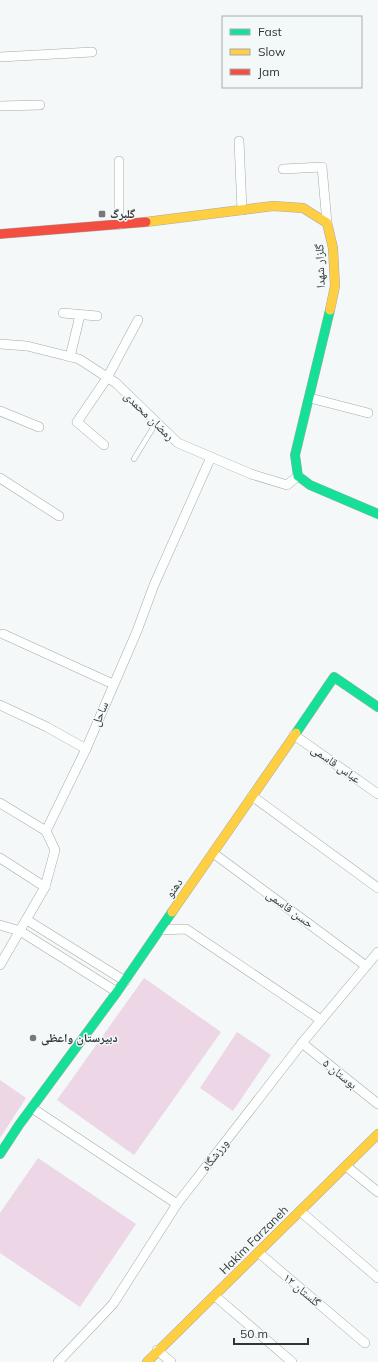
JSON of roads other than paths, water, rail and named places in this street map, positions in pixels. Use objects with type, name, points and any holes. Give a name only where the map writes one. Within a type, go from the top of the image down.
[{"type":"street","points":[[0,57],[92,52]]},
{"type":"street","points":[[0,106],[40,105]]},
{"type":"street","points":[[239,141],[242,210]]},
{"type":"street","points":[[119,161],[119,225]]},
{"type":"street","points":[[283,169],[322,167],[328,224]]},
{"type":"street","points":[[0,234],[119,225],[273,206],[303,208],[328,224]]},
{"type":"street","name":"گلزار شهدا","points":[[298,476],[295,455],[310,398],[335,286],[334,248],[328,224]]},
{"type":"street","points":[[63,313],[97,316]]},
{"type":"street","points":[[70,357],[80,315]]},
{"type":"street","points":[[104,445],[77,422],[107,378],[138,320]]},
{"type":"street","name":"رمضان محمدی","points":[[0,344],[27,346],[79,360],[116,383],[178,443],[250,474],[287,485],[298,476]]},
{"type":"street","points":[[310,398],[368,413]]},
{"type":"street","points":[[0,411],[39,427]]},
{"type":"street","name":"ساحل","points":[[46,831],[86,749],[137,631],[154,585],[211,457]]},
{"type":"street","points":[[298,476],[310,486],[378,514]]},
{"type":"street","points":[[0,478],[58,516]]},
{"type":"street","points":[[3,634],[113,684]]},
{"type":"street","name":"دهنو","points":[[0,1154],[125,981],[334,677],[378,706]]},
{"type":"street","points":[[0,705],[48,727],[86,749]]},
{"type":"street","name":"عباس قاسمی","points":[[294,735],[378,794]]},
{"type":"street","points":[[252,796],[378,888]]},
{"type":"street","points":[[0,803],[46,831],[56,850],[45,887],[0,965]]},
{"type":"street","name":"حسن قاسمی","points":[[213,853],[366,966]]},
{"type":"street","points":[[0,858],[45,887]]},
{"type":"street","points":[[27,920],[125,981]]},
{"type":"street","points":[[0,925],[20,931],[117,992]]},
{"type":"street","points":[[160,930],[186,929],[321,1020]]},
{"type":"street","name":"ورزشگاه","points":[[58,1362],[113,1304],[178,1204],[302,1043],[378,952]]},
{"type":"street","name":"بوستان ۵","points":[[302,1043],[378,1104]]},
{"type":"street","points":[[32,1108],[178,1204]]},
{"type":"street","name":"Hakim Farzaneh","points":[[147,1362],[157,1350],[215,1296],[378,1134]]},
{"type":"street","points":[[346,1166],[378,1192]]},
{"type":"street","points":[[300,1211],[378,1278]]},
{"type":"street","name":"گلستان ۱۲","points":[[258,1253],[365,1343]]},
{"type":"street","points":[[215,1296],[292,1362]]},
{"type":"street","points":[[157,1350],[171,1362]]},
{"type":"lane","points":[[134,459],[156,423]]},
{"type":"place","name":"گلبرگ","points":[[102,214]]},
{"type":"place","name":"دبیرستان واعظی","points":[[33,1038]]}]
